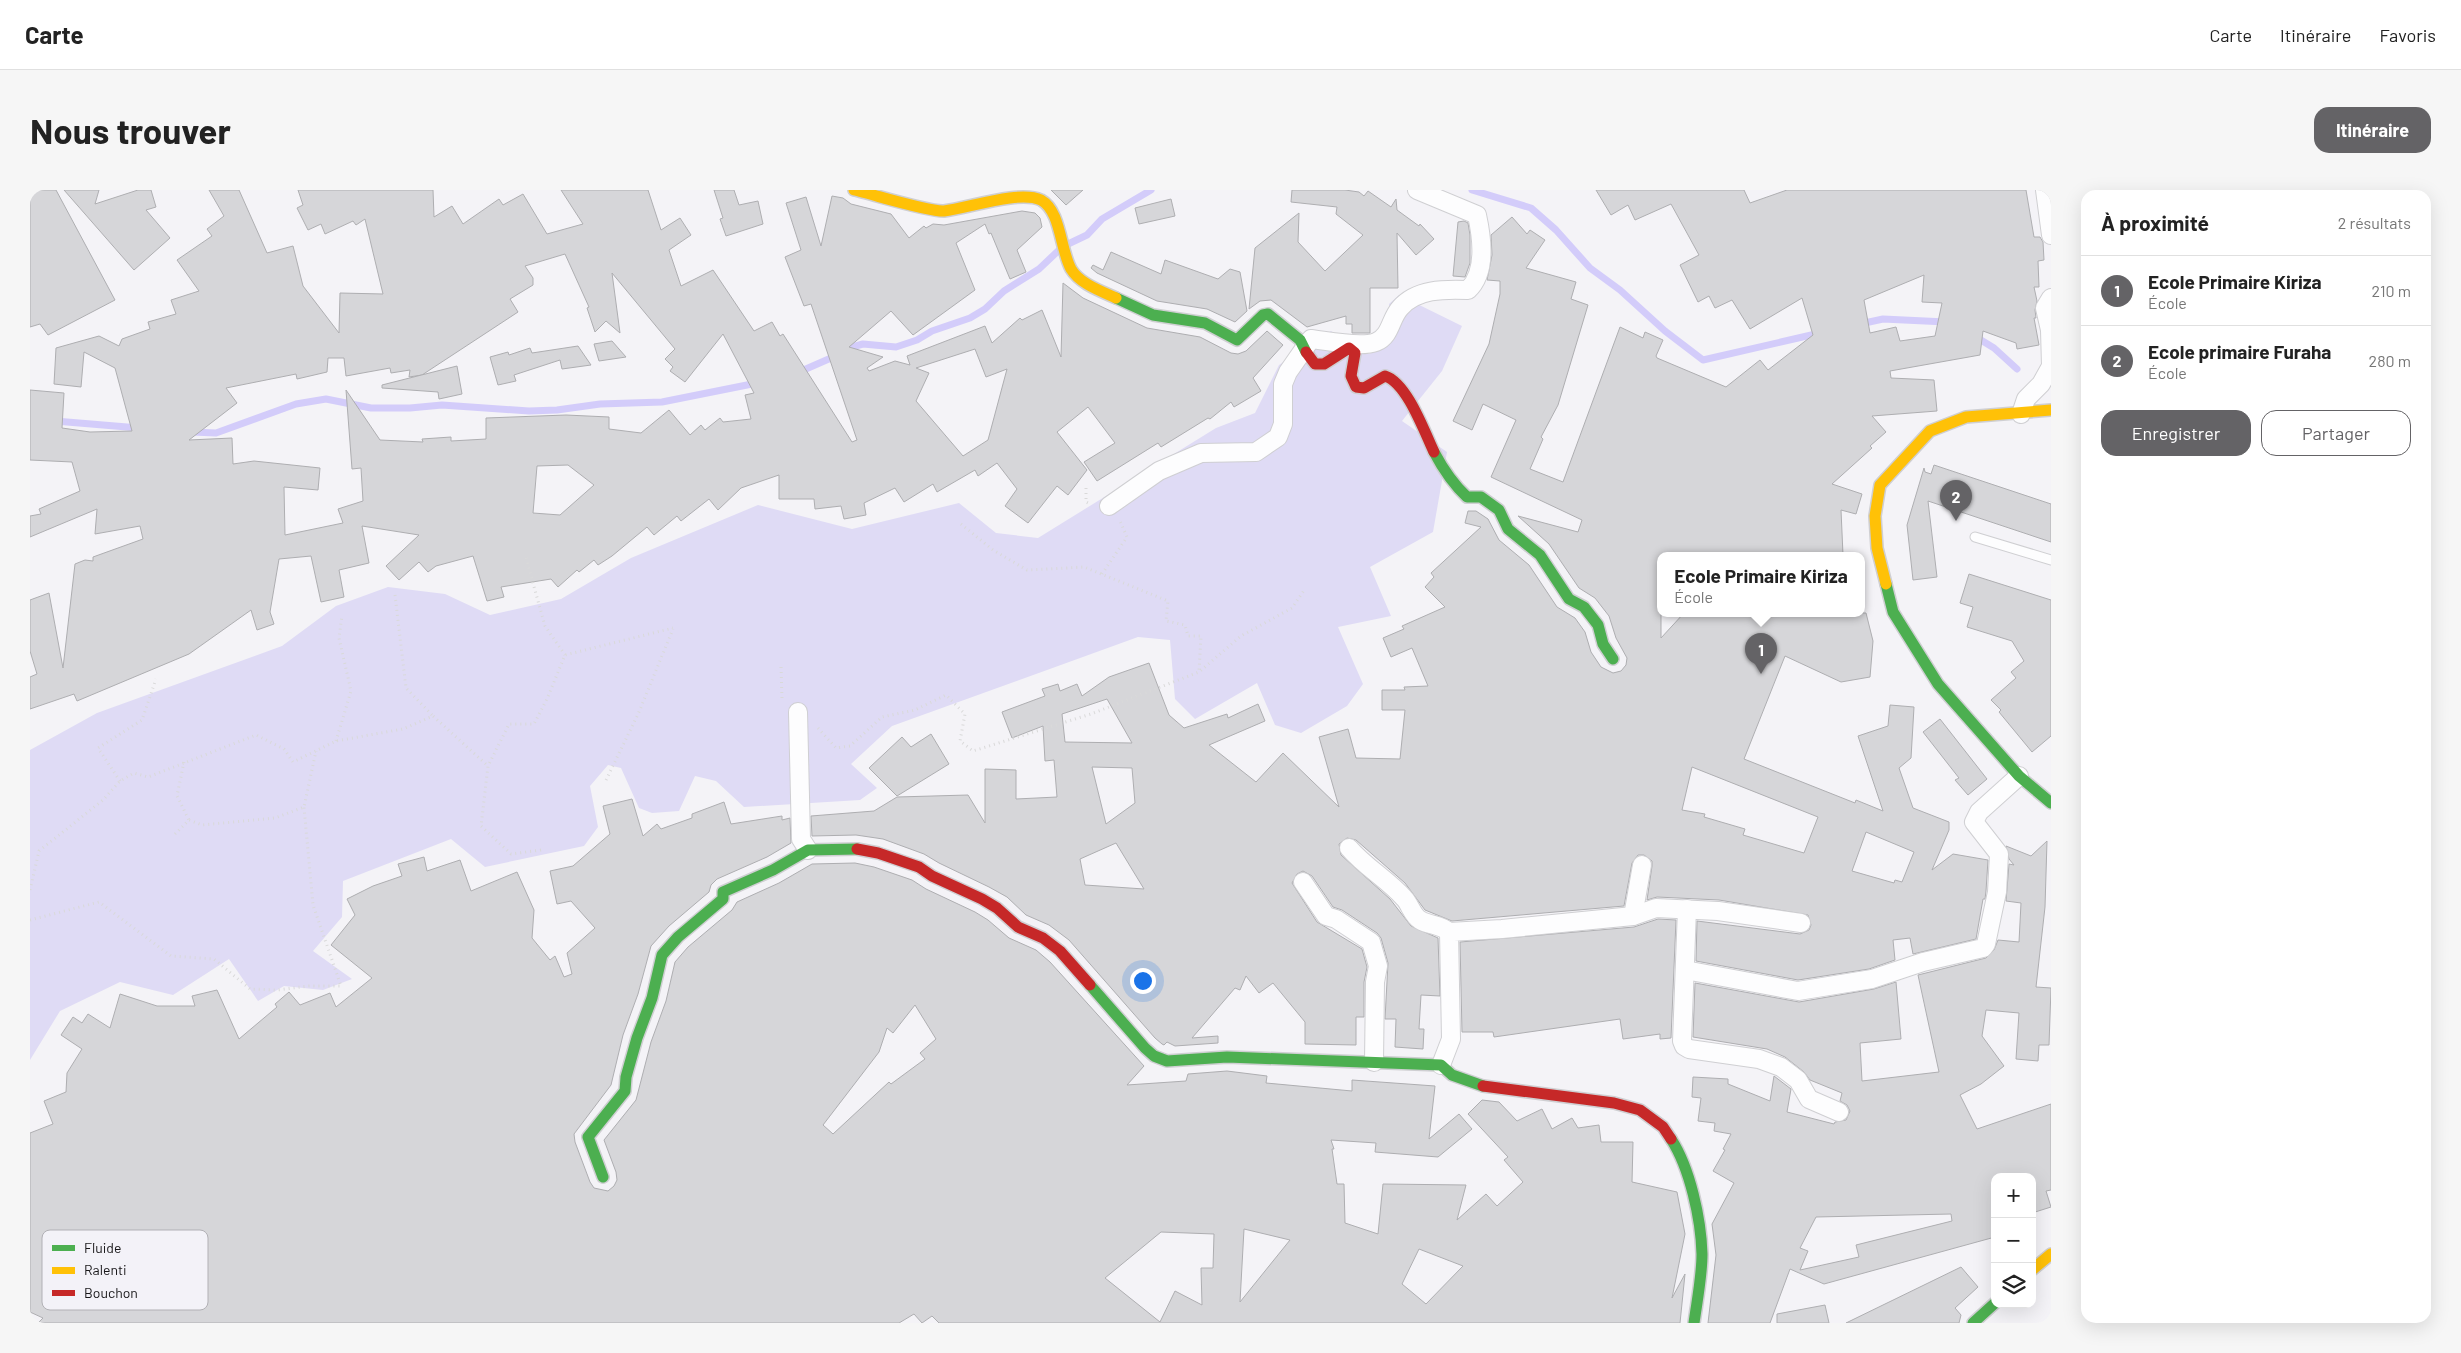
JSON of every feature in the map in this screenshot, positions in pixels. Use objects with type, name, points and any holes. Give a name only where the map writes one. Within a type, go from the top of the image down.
[{"type":"street","points":[[854,190],[923,198],[941,211],[1022,196],[1041,200],[1053,210],[1062,247],[1072,270],[1089,285],[1153,314],[1205,323],[1237,340],[1262,315],[1268,314],[1300,340],[1315,364],[1324,364],[1349,348],[1355,353],[1351,376],[1356,387],[1364,388],[1385,376],[1394,379],[1422,424],[1443,472],[1454,486],[1467,497],[1481,497],[1499,510],[1508,529],[1540,555],[1569,599],[1584,607],[1598,625],[1603,644],[1613,659]]},
{"type":"street","points":[[1110,506],[1159,471],[1202,453],[1256,452],[1278,437],[1283,424],[1283,384],[1288,372],[1311,339],[1364,344],[1377,342],[1387,333],[1399,308],[1410,300],[1434,289],[1468,290],[1475,283],[1483,245],[1478,215],[1417,190]]},
{"type":"street","points":[[2045,190],[2051,235]]},
{"type":"street","points":[[2021,414],[2026,399],[2041,384],[2051,366],[2050,330],[2045,308],[2051,298]]},
{"type":"street","points":[[2051,410],[2021,414],[1966,417],[1930,431],[1880,485],[1875,516],[1877,548],[1893,612],[1938,684],[2019,776],[2051,803]]},
{"type":"street","points":[[798,712],[801,839],[808,850]]},
{"type":"street","points":[[1685,970],[1798,991],[1872,979],[1923,962],[1983,948],[1986,944],[1997,892],[2000,854],[1974,822],[1979,812],[2019,776]]},
{"type":"street","points":[[1349,848],[1358,860],[1405,899],[1416,917],[1422,921],[1441,925],[1449,932],[1502,929],[1633,916],[1656,908],[1687,909],[1801,923]]},
{"type":"street","points":[[603,1177],[588,1137],[625,1091],[626,1077],[630,1069],[637,1038],[652,998],[662,955],[678,937],[723,899],[723,892],[773,870],[808,850],[856,849],[878,853],[919,867],[932,876],[982,899],[997,908],[1018,926],[1043,938],[1060,951],[1109,1008],[1154,1056],[1168,1061],[1227,1057],[1441,1065],[1452,1074],[1477,1085],[1614,1104],[1640,1110],[1663,1127],[1677,1148],[1686,1169],[1696,1211],[1702,1254],[1694,1323]]},
{"type":"street","points":[[1633,916],[1642,865]]},
{"type":"street","points":[[1303,882],[1326,916],[1336,919],[1371,942],[1378,966],[1375,982],[1374,1062]]},
{"type":"street","points":[[1687,909],[1682,1041],[1684,1046],[1689,1049],[1760,1059],[1781,1067],[1798,1080],[1809,1099],[1839,1112]]},
{"type":"street","points":[[1441,1065],[1451,1039],[1449,932]]},
{"type":"street","points":[[2036,1267],[2051,1254]]},
{"type":"street","points":[[1977,1322],[1991,1307]]},
{"type":"lane","points":[[1975,537],[2051,560]]},
{"type":"path","points":[[961,524],[993,550],[1026,570],[1084,567],[1168,601],[1166,622],[1185,625],[1188,636],[1202,636],[1199,672]]},
{"type":"path","points":[[526,558],[545,626],[565,655]]},
{"type":"path","points":[[781,667],[782,699],[822,731],[836,748],[850,746],[882,717],[915,710],[946,695],[965,714],[960,741],[973,751],[1091,714],[1199,672],[1240,636],[1292,608],[1305,589]]},
{"type":"path","points":[[395,595],[406,688],[433,716],[488,766]]},
{"type":"path","points":[[336,741],[351,691],[339,638],[342,616]]},
{"type":"path","points":[[565,655],[673,628],[638,712],[606,780]]},
{"type":"path","points":[[541,850],[511,854],[481,826],[488,766],[509,724],[534,724],[547,699],[565,655]]},
{"type":"path","points":[[120,781],[98,748],[142,720],[156,679]]},
{"type":"path","points":[[30,890],[39,851],[103,800],[120,781],[134,773],[148,777],[256,735],[284,749],[293,762],[336,741],[403,729],[433,716]]},
{"type":"path","points":[[30,920],[99,902],[171,956],[214,959],[250,989],[277,990],[309,986],[341,986],[313,905],[304,807],[317,750]]},
{"type":"path","points":[[184,762],[177,796],[189,820],[202,826],[275,818],[304,807]]},
{"type":"path","points":[[175,834],[189,820]]},
{"type":"shaded area","points":[[1399,295],[1462,326],[1442,371],[1402,421],[1447,452],[1433,532],[1370,567],[1391,616],[1338,627],[1363,684],[1347,706],[1301,733],[1275,725],[1257,683],[1195,719],[1175,699],[1170,640],[1138,637],[892,726],[851,764],[877,788],[860,800],[744,807],[716,781],[695,776],[679,811],[652,813],[639,808],[621,768],[608,765],[590,786],[598,827],[584,846],[485,867],[451,839],[343,881],[342,917],[313,951],[352,979],[323,990],[284,986],[258,1001],[229,959],[173,995],[120,982],[60,1011],[30,1060],[30,750],[97,713],[282,646],[336,606],[388,587],[445,594],[490,615],[561,599],[631,558],[758,505],[852,529],[959,503],[996,533],[1038,538],[1216,428],[1255,413],[1279,365],[1331,331],[1368,354],[1381,350],[1392,341],[1389,304]]},
{"type":"building","points":[[30,190],[56,190],[115,300],[48,335],[40,324],[30,327]]},
{"type":"building","points":[[64,190],[99,190],[95,204],[138,190],[151,190],[156,207],[146,210],[170,238],[134,270]]},
{"type":"building","points":[[209,190],[239,190],[267,253],[293,246],[303,286],[339,333],[340,293],[383,294],[365,219],[356,225],[353,221],[325,234],[321,224],[308,230],[297,208],[303,205],[298,190],[433,190],[434,217],[452,206],[463,224],[499,199],[503,205],[523,194],[547,234],[583,224],[561,190],[648,190],[661,230],[680,218],[691,235],[669,250],[681,286],[713,270],[754,331],[772,322],[780,336],[783,334],[852,442],[857,440],[811,304],[804,306],[785,257],[801,250],[786,203],[806,197],[821,246],[832,196],[843,198],[851,204],[891,214],[909,238],[924,226],[926,228],[933,224],[944,225],[1022,211],[1035,213],[1040,218],[1042,227],[1017,250],[1026,272],[1010,279],[991,233],[989,234],[985,224],[956,243],[975,290],[913,335],[891,311],[849,347],[883,357],[867,368],[869,371],[895,361],[910,365],[907,356],[985,326],[992,343],[1020,318],[1022,320],[1042,310],[1061,357],[1063,283],[1083,298],[1147,328],[1200,337],[1231,353],[1238,354],[1246,351],[1267,331],[1283,345],[1253,378],[1261,391],[1234,407],[1231,402],[1210,419],[1208,418],[1161,447],[1158,443],[1097,481],[1084,462],[1115,443],[1088,407],[1057,432],[1087,470],[1068,495],[1057,486],[1028,523],[1005,506],[1017,489],[997,463],[978,476],[975,470],[937,492],[933,484],[904,502],[895,488],[864,503],[866,515],[844,519],[841,506],[815,509],[814,499],[779,499],[779,475],[741,488],[718,510],[709,499],[681,521],[677,516],[654,535],[647,527],[612,556],[598,565],[594,560],[579,572],[577,570],[558,587],[551,579],[501,587],[504,597],[487,601],[473,556],[436,566],[428,572],[419,562],[399,580],[386,566],[419,535],[362,526],[369,563],[339,570],[344,597],[321,602],[311,556],[279,559],[270,612],[274,624],[257,630],[251,610],[189,654],[77,701],[74,694],[30,709],[30,677],[37,674],[30,651],[30,600],[49,593],[63,668],[75,564],[85,560],[93,561],[93,557],[143,539],[140,526],[95,534],[97,509],[30,537],[30,516],[41,514],[39,509],[80,491],[72,462],[30,460],[30,390],[64,393],[62,428],[90,432],[132,431],[115,368],[84,352],[81,387],[54,384],[56,348],[99,336],[119,346],[122,339],[150,329],[148,322],[176,314],[171,300],[199,291],[177,260],[212,236],[207,229],[224,216]],"holes":[[[565,254],[589,307],[587,308],[595,332],[606,321],[620,333],[612,273],[675,349],[665,359],[673,367],[670,371],[685,382],[723,334],[754,393],[745,395],[751,419],[723,422],[720,418],[705,430],[701,425],[690,435],[669,410],[641,433],[609,429],[609,417],[566,415],[486,418],[486,439],[451,441],[451,437],[422,439],[423,442],[380,440],[346,390],[352,469],[361,468],[363,501],[338,509],[343,523],[285,535],[284,487],[318,490],[320,468],[254,461],[233,464],[232,438],[189,440],[237,403],[226,388],[296,374],[297,379],[327,372],[328,358],[344,358],[346,376],[390,368],[391,373],[410,370],[409,377],[422,375],[518,312],[510,299],[533,285],[533,278],[525,266]],[[975,349],[986,377],[1007,369],[988,440],[963,456],[916,401],[929,373],[916,368]],[[568,465],[594,485],[560,515],[533,513],[537,466]]]},
{"type":"building","points":[[714,190],[734,190],[739,205],[758,201],[763,224],[726,236],[720,219],[723,218]]},
{"type":"building","points":[[1051,190],[1083,190],[1066,205]]},
{"type":"building","points":[[1292,190],[1345,190],[1359,192],[1364,196],[1368,191],[1391,207],[1396,199],[1397,210],[1419,226],[1420,224],[1434,239],[1416,255],[1397,233],[1398,288],[1370,288],[1370,333],[1352,333],[1352,324],[1346,324],[1346,316],[1307,327],[1271,300],[1260,301],[1249,309],[1255,248],[1299,213],[1298,242],[1325,271],[1363,235],[1336,214],[1337,207],[1291,202]]},
{"type":"building","points":[[1596,190],[1744,190],[1750,203],[1787,190],[2026,190],[2034,237],[2040,237],[2043,242],[2044,260],[2038,261],[2039,287],[2034,287],[2037,301],[2036,318],[2034,318],[2039,345],[2017,349],[2016,343],[1983,331],[1980,355],[1890,371],[1891,378],[1934,380],[1937,411],[1872,416],[1886,432],[1870,446],[1872,448],[1832,484],[1862,494],[1856,514],[1841,510],[1843,552],[1657,552],[1657,617],[1661,617],[1661,638],[1680,617],[1865,617],[1866,613],[1873,641],[1870,677],[1841,682],[1785,656],[1744,759],[1855,803],[1856,800],[1883,811],[1858,736],[1888,726],[1890,705],[1914,707],[1911,758],[1899,768],[1913,808],[1949,822],[1949,830],[1932,870],[1953,854],[1988,860],[1985,899],[1983,899],[1976,939],[1913,954],[1910,938],[1893,940],[1895,960],[1869,969],[1798,980],[1696,961],[1697,921],[1800,934],[1809,930],[1811,925],[1808,915],[1719,900],[1657,897],[1647,900],[1652,861],[1644,855],[1638,855],[1632,863],[1624,906],[1452,921],[1425,910],[1405,883],[1356,840],[1347,838],[1339,844],[1341,855],[1390,899],[1411,926],[1438,938],[1440,996],[1421,995],[1419,1029],[1424,1029],[1423,1049],[1395,1047],[1396,1019],[1385,1019],[1388,963],[1381,938],[1377,933],[1342,910],[1333,907],[1312,876],[1303,871],[1297,874],[1292,883],[1317,922],[1362,949],[1367,967],[1364,982],[1364,1017],[1356,1017],[1356,1045],[1305,1044],[1305,1022],[1273,983],[1259,993],[1246,976],[1240,990],[1235,988],[1192,1038],[1218,1036],[1218,1043],[1175,1046],[1167,1042],[1164,1045],[1155,1038],[1069,940],[1049,925],[1026,915],[1007,897],[924,854],[883,839],[856,835],[812,836],[811,816],[874,811],[897,797],[968,795],[985,823],[985,769],[1016,770],[1016,799],[1057,797],[1054,760],[1045,761],[1043,726],[1012,738],[1002,712],[1045,696],[1042,689],[1058,684],[1060,691],[1077,684],[1082,696],[1109,677],[1149,663],[1169,715],[1184,728],[1227,714],[1228,718],[1258,704],[1265,721],[1209,745],[1256,782],[1283,753],[1339,807],[1319,737],[1348,729],[1356,758],[1400,759],[1405,710],[1382,710],[1382,690],[1405,690],[1404,687],[1428,686],[1412,648],[1391,657],[1383,638],[1404,629],[1402,626],[1445,607],[1425,587],[1434,577],[1431,573],[1481,527],[1465,523],[1468,511],[1476,511],[1488,519],[1499,540],[1529,565],[1557,607],[1575,618],[1585,632],[1591,652],[1601,667],[1613,673],[1621,671],[1626,665],[1627,658],[1616,638],[1609,616],[1595,598],[1579,588],[1549,544],[1518,516],[1578,532],[1582,520],[1491,477],[1516,420],[1483,404],[1472,430],[1453,421],[1489,344],[1500,294],[1500,281],[1487,280],[1492,255],[1491,235],[1512,217],[1527,234],[1530,230],[1545,240],[1526,268],[1576,282],[1571,299],[1588,305],[1558,405],[1541,437],[1543,439],[1530,469],[1563,482],[1620,327],[1643,338],[1645,332],[1663,340],[1656,356],[1657,358],[1726,387],[1760,360],[1768,370],[1813,335],[1802,298],[1750,329],[1732,300],[1715,308],[1709,296],[1698,302],[1680,265],[1699,255],[1671,204],[1635,220],[1628,205],[1611,215]],"holes":[[[1924,275],[1922,302],[1942,303],[1935,336],[1900,341],[1896,327],[1870,333],[1864,300]],[[1107,699],[1132,743],[1065,742],[1062,714]],[[1092,767],[1132,768],[1135,803],[1106,824]],[[1692,767],[1818,817],[1804,853],[1743,835],[1745,829],[1704,817],[1705,814],[1682,810]],[[1866,832],[1914,852],[1902,882],[1895,880],[1894,883],[1852,871]],[[1116,843],[1144,889],[1085,885],[1080,859]]]},
{"type":"building","points":[[1171,199],[1175,216],[1139,224],[1135,208]]},
{"type":"building","points":[[1464,221],[1468,223],[1470,235],[1470,263],[1465,277],[1453,276],[1458,222]]},
{"type":"building","points":[[1111,252],[1161,274],[1165,260],[1218,279],[1230,269],[1240,272],[1247,311],[1235,322],[1207,309],[1157,301],[1097,273],[1091,268],[1093,265],[1103,270]]},
{"type":"building","points":[[612,341],[626,357],[599,361],[594,344]]},
{"type":"building","points":[[578,346],[591,365],[562,369],[560,360],[514,375],[516,381],[498,385],[490,357],[508,352],[509,355],[530,348],[532,353]]},
{"type":"building","points":[[457,366],[462,394],[439,399],[438,392],[382,388],[382,385]]},
{"type":"building","points":[[1934,465],[2051,504],[2051,542],[1928,501],[1937,577],[1913,580],[1907,525],[1924,468],[1925,472],[1931,474]]},
{"type":"building","points":[[1969,574],[2051,600],[2051,736],[2032,752],[1999,712],[2001,710],[1991,700],[2016,678],[2011,672],[2024,661],[2012,641],[1967,627],[1973,607],[1960,603]]},
{"type":"building","points":[[1940,719],[1987,779],[1968,795],[1955,780],[1959,778],[1923,732]]},
{"type":"building","points":[[931,734],[949,764],[897,796],[869,768],[902,737],[911,747]]},
{"type":"building","points":[[632,799],[643,836],[657,824],[661,829],[692,818],[692,814],[724,802],[731,824],[782,816],[782,820],[790,818],[791,843],[767,857],[717,879],[711,885],[709,892],[669,926],[651,946],[638,994],[623,1035],[611,1085],[574,1134],[575,1142],[594,1188],[608,1191],[617,1180],[616,1172],[604,1140],[636,1100],[651,1042],[666,1001],[675,962],[688,947],[732,910],[737,902],[779,883],[812,864],[855,863],[874,867],[912,880],[926,889],[975,912],[988,920],[1009,938],[1036,950],[1050,962],[1144,1066],[1127,1085],[1186,1081],[1188,1074],[1227,1071],[1267,1076],[1266,1083],[1352,1091],[1352,1080],[1435,1086],[1429,1139],[1459,1114],[1472,1129],[1438,1157],[1375,1152],[1376,1143],[1331,1140],[1334,1149],[1332,1149],[1337,1184],[1344,1184],[1345,1223],[1378,1234],[1383,1184],[1466,1185],[1457,1220],[1486,1194],[1497,1206],[1523,1182],[1504,1160],[1508,1157],[1468,1114],[1482,1100],[1499,1102],[1517,1121],[1542,1109],[1552,1129],[1572,1118],[1578,1128],[1599,1125],[1601,1142],[1633,1142],[1632,1182],[1677,1192],[1685,1234],[1672,1298],[1685,1274],[1680,1323],[939,1323],[932,1316],[922,1323],[914,1314],[899,1323],[38,1323],[43,1318],[30,1312],[30,1133],[53,1124],[44,1101],[66,1092],[67,1073],[82,1049],[61,1035],[73,1017],[82,1023],[88,1014],[110,1028],[120,994],[157,1006],[195,1006],[192,996],[217,990],[239,1039],[277,1007],[275,1004],[289,992],[300,1005],[330,993],[336,1007],[372,978],[331,945],[355,915],[347,899],[373,886],[402,876],[398,864],[424,857],[427,871],[460,860],[471,891],[517,872],[534,910],[532,938],[550,960],[555,956],[564,977],[572,974],[567,953],[595,928],[571,901],[557,904],[550,871],[573,866],[610,834],[603,806]],"holes":[[[915,1005],[936,1039],[920,1053],[925,1059],[891,1084],[889,1082],[833,1134],[823,1125],[879,1052],[887,1028],[893,1033]],[[1244,1229],[1290,1240],[1240,1302]],[[1161,1232],[1214,1234],[1213,1268],[1201,1268],[1202,1305],[1175,1291],[1160,1322],[1105,1278]],[[1419,1249],[1463,1266],[1426,1304],[1402,1284]]]},
{"type":"building","points":[[2047,841],[2045,907],[2036,987],[2051,988],[2049,1045],[2039,1045],[2038,1061],[2016,1059],[2019,1013],[1986,1010],[1982,1036],[2004,1066],[1981,1084],[1960,1095],[1977,1129],[2051,1104],[2051,1190],[2046,1191],[2051,1207],[2036,1212],[2036,1173],[1991,1173],[1991,1238],[1824,1284],[1790,1269],[1770,1323],[1708,1323],[1716,1255],[1712,1224],[1734,1183],[1713,1171],[1725,1150],[1723,1149],[1731,1134],[1714,1131],[1715,1123],[1698,1121],[1701,1098],[1692,1097],[1693,1077],[1728,1079],[1728,1084],[1770,1101],[1774,1076],[1791,1089],[1787,1112],[1834,1124],[1835,1122],[1846,1120],[1850,1111],[1847,1105],[1840,1101],[1842,1093],[1810,1080],[1804,1072],[1785,1057],[1767,1049],[1693,1037],[1695,983],[1799,1002],[1874,989],[1896,982],[1901,1039],[1860,1043],[1862,1081],[1939,1072],[1918,975],[1986,958],[1994,950],[1998,940],[2019,942],[2021,903],[2006,901],[2009,864],[2014,865],[2009,859],[2006,846],[2031,856]],"holes":[[[1951,1214],[1952,1221],[1856,1245],[1859,1257],[1800,1270],[1808,1251],[1800,1248],[1816,1217]]]},
{"type":"building","points":[[1658,919],[1676,920],[1671,1038],[1660,1039],[1660,1034],[1623,1039],[1620,1019],[1494,1037],[1493,1032],[1462,1032],[1460,942],[1634,927]]},
{"type":"building","points":[[1961,1267],[1978,1287],[1955,1308],[1961,1315],[1959,1323],[1846,1323]]},
{"type":"building","points":[[1825,1305],[1829,1323],[1777,1323],[1777,1314]]},
{"type":"waterway","points":[[1066,245],[1087,235],[1102,219],[1151,190]]},
{"type":"waterway","points":[[1472,190],[1531,208],[1556,230],[1590,268],[1620,290],[1665,331],[1703,360],[1820,333]]},
{"type":"waterway","points":[[799,372],[831,358],[848,348],[863,344],[896,347],[917,340],[932,331],[970,318],[985,309],[1004,291],[1039,269],[1058,251]]},
{"type":"waterway","points":[[1860,324],[1883,319],[1946,322]]},
{"type":"waterway","points":[[1976,337],[1994,348],[2017,369]]},
{"type":"waterway","points":[[192,432],[216,433],[296,404],[326,399],[371,408],[410,408],[442,405],[529,411],[557,410],[600,404],[662,402],[757,383]]},
{"type":"waterway","points":[[55,421],[139,428]]},
{"type":"traffic: fast","points":[[1116,298],[1153,315],[1205,323],[1237,340],[1263,315],[1268,314],[1300,340],[1306,352]]},
{"type":"traffic: fast","points":[[1434,452],[1457,487],[1467,497],[1481,497],[1499,510],[1508,529],[1540,555],[1569,599],[1584,607],[1598,625],[1603,644],[1613,659]]},
{"type":"traffic: fast","points":[[1886,584],[1893,612],[1938,684],[2019,776],[2051,803]]},
{"type":"traffic: fast","points":[[603,1177],[588,1137],[625,1091],[626,1077],[637,1038],[652,998],[662,955],[678,937],[723,899],[723,892],[773,870],[808,850],[857,849]]},
{"type":"traffic: fast","points":[[1090,985],[1145,1048],[1154,1056],[1167,1061],[1227,1057],[1441,1065],[1452,1075],[1483,1086]]},
{"type":"traffic: fast","points":[[1671,1139],[1684,1164],[1689,1179],[1697,1210],[1701,1240],[1702,1262],[1694,1323]]},
{"type":"traffic: fast","points":[[1973,1323],[1991,1307]]},
{"type":"traffic: slow","points":[[854,190],[937,211],[1007,198],[1032,197],[1041,200],[1048,205],[1053,213],[1071,269],[1080,279],[1116,298]]},
{"type":"traffic: slow","points":[[1886,584],[1877,548],[1875,516],[1880,485],[1930,431],[1966,417],[2051,410]]},
{"type":"traffic: slow","points":[[2036,1267],[2051,1254]]},
{"type":"traffic: jam","points":[[1306,352],[1315,364],[1324,364],[1349,348],[1355,353],[1351,376],[1356,387],[1364,388],[1385,376],[1393,380],[1408,398],[1434,452]]},
{"type":"traffic: jam","points":[[857,849],[878,853],[919,867],[932,876],[982,899],[997,908],[1018,927],[1043,938],[1060,951],[1090,985]]},
{"type":"traffic: jam","points":[[1483,1086],[1614,1103],[1640,1110],[1663,1127],[1671,1139]]},
{"type":"place","name":"Ecole primaire Furaha","points":[[1956,521]]},
{"type":"place","name":"Ecole Primaire Kiriza","points":[[1761,674]]}]
